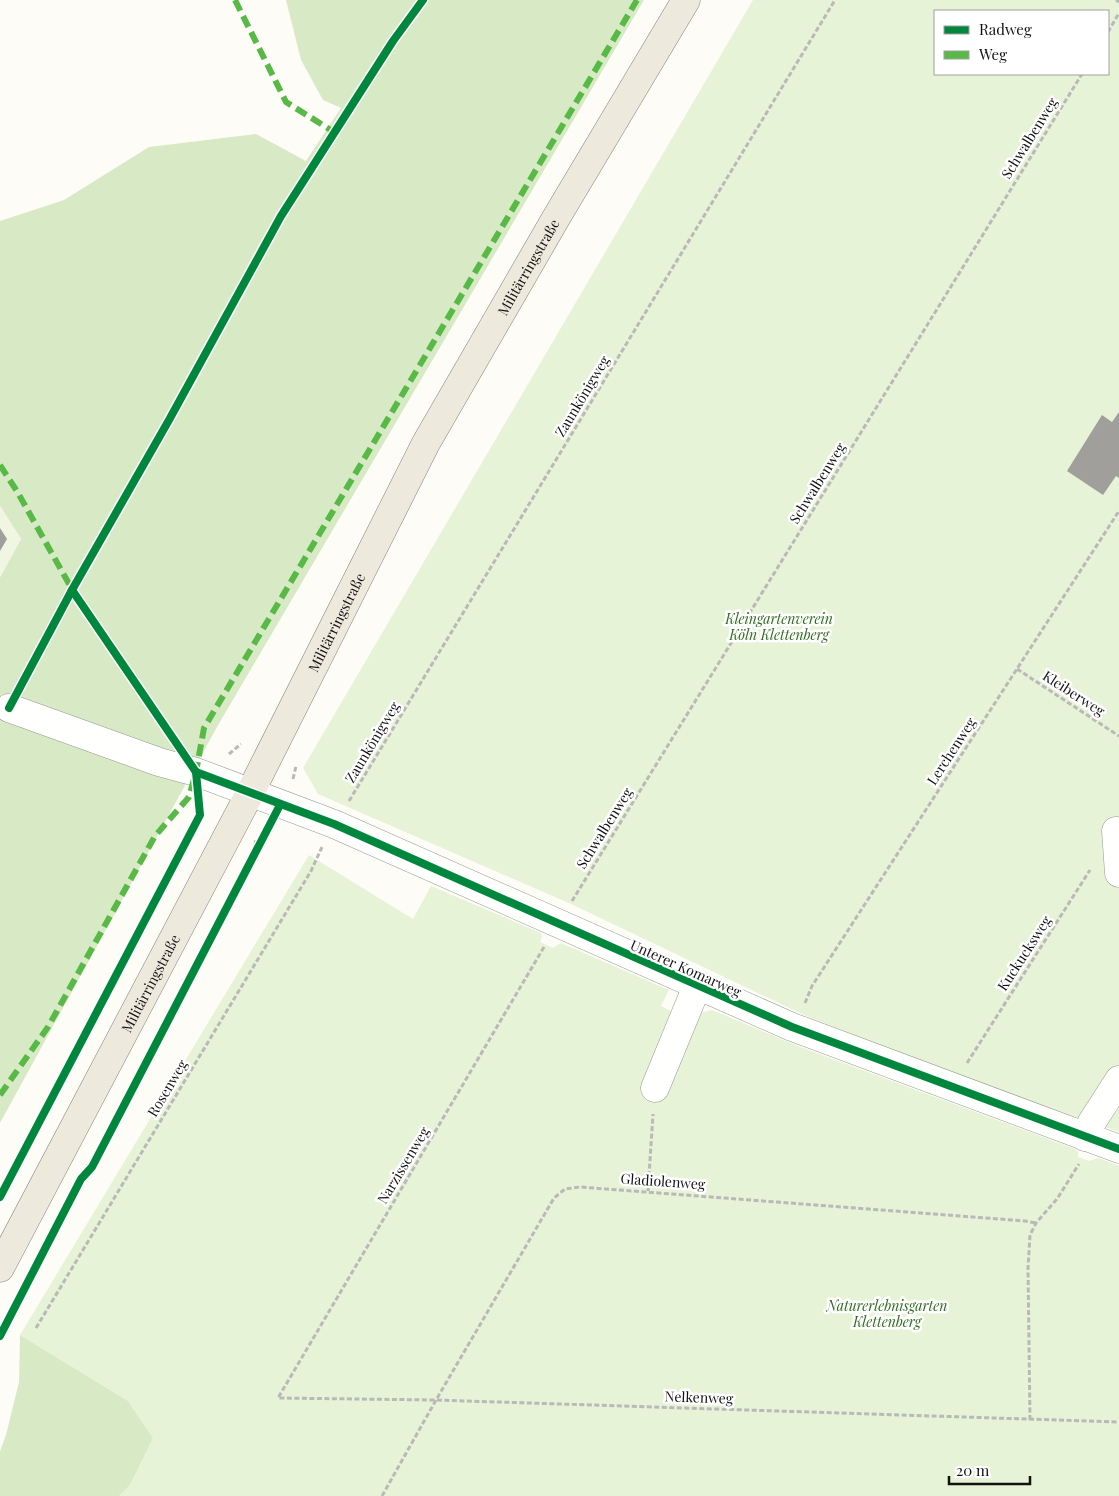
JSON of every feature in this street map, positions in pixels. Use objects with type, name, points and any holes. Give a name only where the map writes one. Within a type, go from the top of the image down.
[{"type":"main road","name":"Militärringstraße","points":[[2,1265],[250,793],[426,443],[556,218],[686,0]]},
{"type":"street","name":"Unterer Komarweg","points":[[9,708],[159,762],[196,772],[334,824],[792,1028],[952,1087],[1084,1147],[1119,1149]]},
{"type":"street","points":[[1116,831],[1119,873]]},
{"type":"street","points":[[654,1088],[697,986]]},
{"type":"street","points":[[1084,1147],[1092,1122],[1119,1080]]},
{"type":"path","points":[[1109,30],[1119,13]]},
{"type":"path","points":[[648,1191],[654,1088]]},
{"type":"path","points":[[1030,1420],[1028,1268],[1030,1235],[1036,1224],[1058,1199],[1084,1147]]},
{"type":"green space","points":[[286,0],[644,0],[217,727],[0,1123],[0,577],[21,539],[0,506],[0,221],[64,200],[149,147],[256,134],[306,161],[341,108],[323,100],[301,60]]},
{"type":"green space","name":"Kleingartenverein Köln Klettenberg","points":[[753,0],[1119,0],[1119,1132],[931,1066],[804,1015],[571,904],[318,794],[303,768]]},
{"type":"green space","points":[[0,506],[21,539],[0,577]]},
{"type":"green space","name":"Naturerlebnisgarten Klettenberg","points":[[309,855],[413,919],[431,886],[541,933],[540,942],[553,948],[561,943],[669,990],[661,1006],[676,1014],[689,1016],[712,1010],[803,1048],[1075,1149],[1078,1152],[1078,1157],[1089,1161],[1098,1158],[1119,1166],[1119,1496],[119,1496],[130,1485],[153,1438],[128,1401],[20,1335]]},
{"type":"green space","points":[[20,1335],[128,1401],[153,1438],[130,1485],[119,1496],[0,1496],[0,1451],[6,1435],[19,1382]]},
{"type":"building","points":[[1119,412],[1119,478],[1116,476],[1103,495],[1067,471],[1102,415],[1112,422]]},
{"type":"building","points":[[0,528],[7,539],[0,551]]},
{"type":"marked path","points":[[235,0],[286,102],[334,132]]},
{"type":"marked path","points":[[0,1095],[48,1027],[155,836],[189,797],[196,772],[204,728],[637,0]]},
{"type":"marked path","points":[[0,465],[18,493],[73,591]]},
{"type":"cycle path","points":[[9,708],[72,590],[169,420],[281,216],[393,41],[423,0]]},
{"type":"cycle path","points":[[0,1197],[200,815],[196,772],[72,590]]},
{"type":"cycle path","points":[[196,772],[334,824],[792,1027],[1119,1149]]},
{"type":"cycle path","points":[[0,1336],[81,1179],[92,1167],[280,805]]}]
